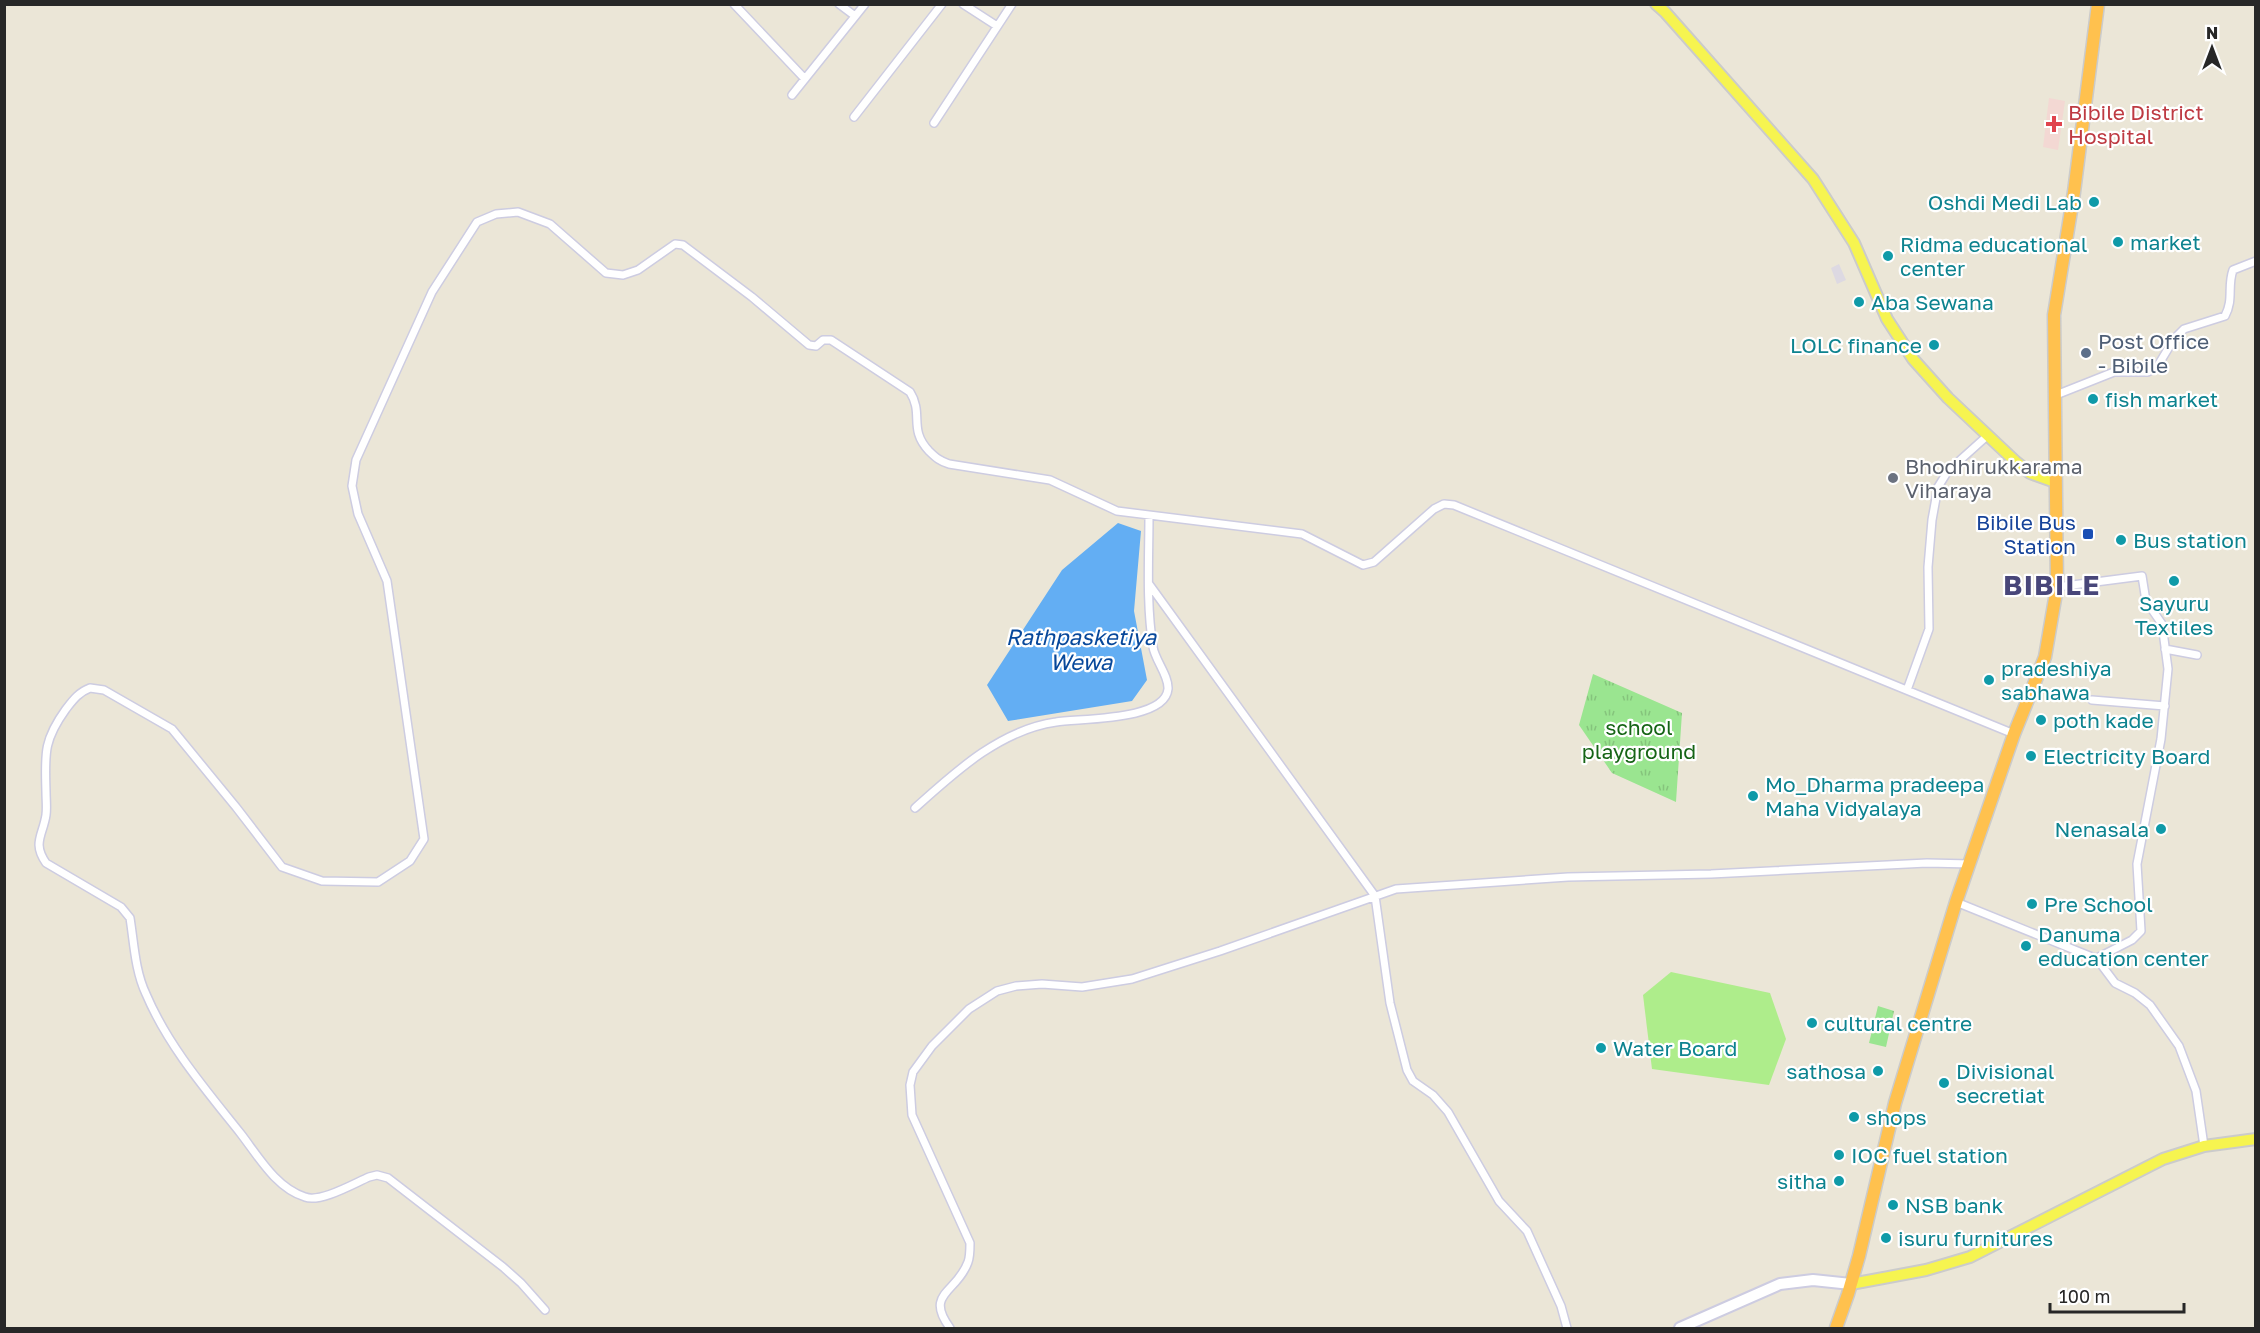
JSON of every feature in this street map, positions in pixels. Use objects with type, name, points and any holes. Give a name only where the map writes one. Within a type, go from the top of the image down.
[{"type":"highway","points":[[1836,1329],[1851,1284],[1895,1103],[1956,902],[2014,734],[2046,657],[2057,587],[2054,315],[2074,192],[2098,4]]},
{"type":"main road","points":[[1656,4],[1814,179],[1854,243],[1887,319],[1901,343],[1931,380],[1987,436],[2030,473],[2055,482]]},
{"type":"main road","points":[[1851,1284],[1926,1270],[1970,1257],[2148,1166],[2204,1146],[2256,1139]]},
{"type":"street","points":[[734,4],[805,79]]},
{"type":"street","points":[[839,4],[855,16]]},
{"type":"street","points":[[792,95],[865,4]]},
{"type":"street","points":[[854,117],[942,4]]},
{"type":"street","points":[[963,4],[997,26]]},
{"type":"street","points":[[934,123],[1012,4]]},
{"type":"street","points":[[545,1310],[503,1267],[388,1178],[369,1177],[316,1199],[305,1197],[279,1181],[190,1070],[145,993],[137,967],[130,918],[127,913],[121,907],[46,863],[39,853],[38,842],[46,814],[45,759],[48,742],[53,728],[75,697],[83,690],[90,688],[104,690],[172,729],[282,867],[322,881],[378,882],[410,861],[424,839],[387,581],[358,514],[351,486],[356,460],[432,292],[477,222],[496,214],[518,212],[550,224],[606,273],[623,275],[638,270],[675,244],[683,245],[752,297],[809,345],[816,346],[823,340],[831,340],[910,392],[916,402],[920,441],[939,461],[1050,480],[1118,511],[1302,534],[1363,565],[1374,562],[1434,509],[1444,504],[1454,505],[2014,734]]},
{"type":"street","points":[[2056,395],[2114,372],[2148,372],[2157,367],[2174,339],[2184,329],[2224,316],[2231,304],[2230,279],[2233,270],[2256,261]]},
{"type":"street","points":[[1907,690],[1929,629],[1928,567],[1932,520],[1938,487],[1948,471],[1987,436]]},
{"type":"street","points":[[915,808],[958,769],[1020,731],[1055,722],[1125,716],[1159,704],[1166,697],[1168,687],[1153,650],[1150,619],[1149,515]]},
{"type":"street","points":[[2057,587],[2142,576],[2146,601],[2162,624],[2168,669],[2161,739],[2137,864],[2141,931],[2132,940],[2095,959]]},
{"type":"street","points":[[1149,584],[1374,895],[1390,1003],[1407,1070],[1413,1081],[1433,1095],[1448,1112],[1499,1201],[1527,1231],[1561,1306],[1567,1329]]},
{"type":"street","points":[[2165,649],[2197,655]]},
{"type":"street","points":[[2092,700],[2165,706]]},
{"type":"street","points":[[950,1329],[939,1314],[940,1300],[959,1278],[969,1261],[970,1243],[912,1115],[910,1085],[913,1072],[932,1046],[969,1009],[997,991],[1016,986],[1042,984],[1082,987],[1132,980],[1396,889],[1568,877],[1711,874],[1927,863],[1971,864]]},
{"type":"street","points":[[1956,902],[2095,959],[2115,983],[2135,993],[2151,1005],[2179,1046],[2196,1091],[2204,1146]]},
{"type":"street","points":[[1680,1329],[1780,1284],[1813,1280],[1851,1284]]},
{"type":"shaded area","name":"Bibile District Hospital","points":[[2049,98],[2065,101],[2058,150],[2043,147]]},
{"type":"shaded area","points":[[1839,264],[1846,280],[1837,284],[1831,268]]},
{"type":"green space","name":"school playground","points":[[1593,674],[1682,713],[1676,802],[1612,773],[1579,725]]},
{"type":"green space","points":[[1671,972],[1770,993],[1786,1039],[1769,1085],[1652,1069],[1643,995]]},
{"type":"green space","points":[[1878,1006],[1894,1011],[1886,1047],[1869,1043]]},
{"type":"water","name":"Rathpasketiya Wewa","points":[[1118,523],[1141,531],[1134,611],[1147,680],[1132,701],[1008,721],[987,685],[1062,570]]},
{"type":"place","name":"Bibile District Hospital","points":[[2054,124]]},
{"type":"place","name":"Oshdi Medi Lab","points":[[2094,202]]},
{"type":"place","name":"market","points":[[2118,242]]},
{"type":"place","name":"Ridma educational center","points":[[1888,256]]},
{"type":"place","name":"Aba Sewana","points":[[1859,302]]},
{"type":"place","name":"LOLC finance","points":[[1934,345]]},
{"type":"place","name":"Post Office - Bibile","points":[[2086,353]]},
{"type":"place","name":"fish market","points":[[2093,399]]},
{"type":"place","name":"Bhodhirukkarama Viharaya","points":[[1893,478]]},
{"type":"place","name":"Bibile Bus Station","points":[[2088,534]]},
{"type":"place","name":"Bus station","points":[[2121,540]]},
{"type":"place","name":"Sayuru Textiles","points":[[2174,581]]},
{"type":"place","name":"pradeshiya sabhawa","points":[[1989,680]]},
{"type":"place","name":"poth kade","points":[[2041,720]]},
{"type":"place","name":"Electricity Board","points":[[2031,756]]},
{"type":"place","name":"Mo_Dharma pradeepa Maha Vidyalaya","points":[[1753,796]]},
{"type":"place","name":"Nenasala","points":[[2161,829]]},
{"type":"place","name":"Pre School","points":[[2032,904]]},
{"type":"place","name":"Danuma education center","points":[[2026,946]]},
{"type":"place","name":"cultural centre","points":[[1812,1023]]},
{"type":"place","name":"Water Board","points":[[1601,1048]]},
{"type":"place","name":"sathosa","points":[[1878,1071]]},
{"type":"place","name":"Divisional secretiat","points":[[1944,1083]]},
{"type":"place","name":"shops","points":[[1854,1117]]},
{"type":"place","name":"IOC fuel station","points":[[1839,1155]]},
{"type":"place","name":"sitha","points":[[1839,1181]]},
{"type":"place","name":"NSB bank","points":[[1893,1205]]},
{"type":"place","name":"isuru furnitures","points":[[1886,1238]]},
{"type":"district","name":"BIBILE","points":[[2052,585]]}]
